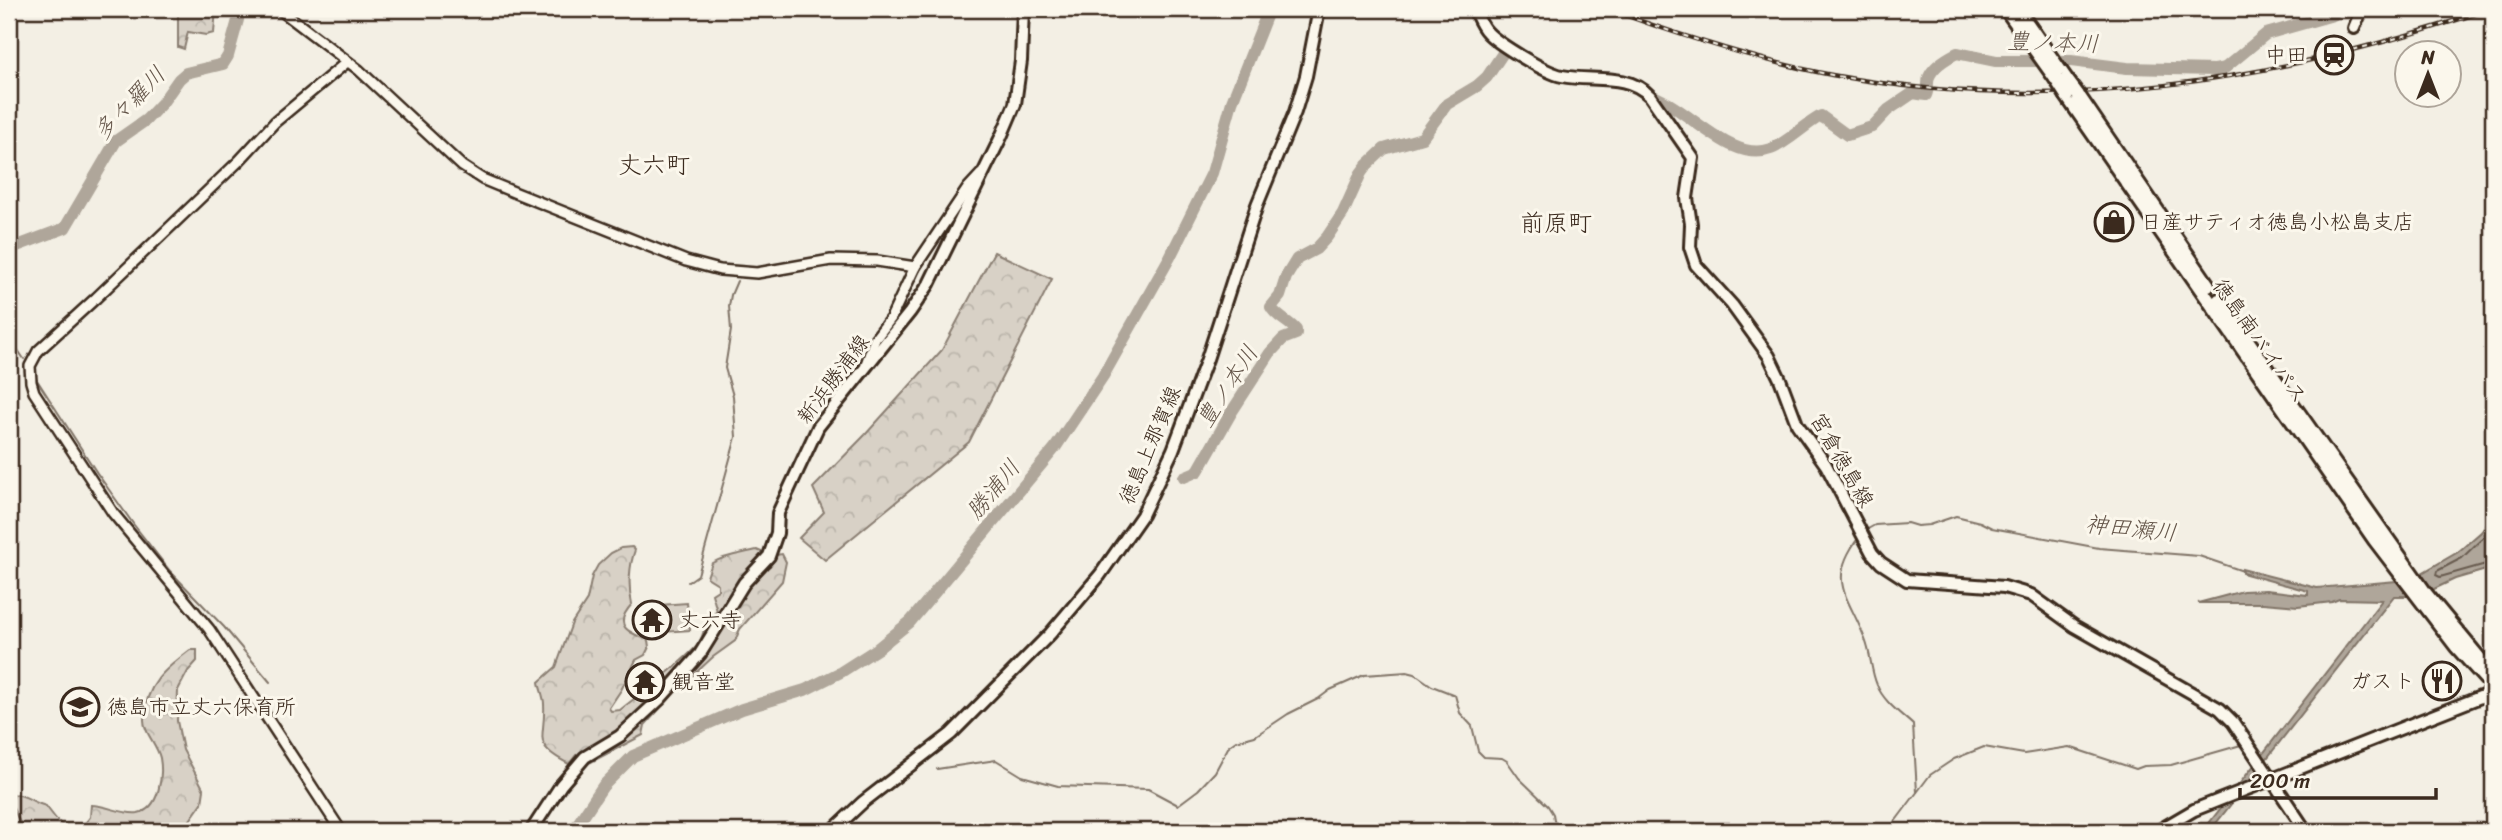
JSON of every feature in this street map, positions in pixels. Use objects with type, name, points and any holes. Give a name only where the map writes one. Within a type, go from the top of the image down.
[{"type":"highway","name":"徳島南バイパス","points":[[2006,9],[2061,79]]},
{"type":"highway","name":"徳島南バイパス","points":[[2017,9],[2061,79],[2380,539],[2493,690]]},
{"type":"highway","name":"徳島南バイパス","points":[[2421,595],[2493,674]]},
{"type":"main road","name":"新浜勝浦線","points":[[531,831],[561,785],[585,757],[620,736],[660,699],[707,645],[744,583],[769,556],[777,533],[778,513],[818,427],[910,312],[929,284],[985,171],[1015,104],[1021,61],[1023,9]]},
{"type":"main road","name":"徳島上那賀線","points":[[832,831],[863,802],[951,734],[1050,634],[1100,575],[1142,515],[1173,450],[1207,359],[1257,205],[1295,112],[1306,76],[1319,9]]},
{"type":"main road","name":"宮倉徳島線","points":[[1474,9],[1489,34],[1542,68],[1560,76],[1619,80],[1643,89],[1650,96],[1693,158],[1687,198],[1691,223],[1690,247],[1696,265],[1732,305],[1769,356],[1797,424],[1826,466],[1872,553],[1881,563],[1907,580],[2004,587],[2031,595],[2074,625],[2220,709],[2233,722],[2306,831]]},
{"type":"main road","points":[[2354,28],[2359,9]]},
{"type":"main road","points":[[2158,831],[2194,810],[2272,781],[2493,690]]},
{"type":"street","points":[[279,9],[394,102],[439,147],[482,179],[704,267],[730,272],[757,272],[816,261],[851,259],[915,267]]},
{"type":"street","points":[[341,831],[209,629],[113,513],[34,392],[30,366],[38,351],[239,161],[275,122],[347,62]]},
{"type":"street","points":[[865,367],[875,339],[891,318],[915,267],[968,188],[985,171]]},
{"type":"green space","points":[[178,9],[216,9],[214,33],[206,35],[188,32],[184,49],[178,47]]},
{"type":"green space","points":[[994,252],[1052,279],[969,442],[825,560],[799,538],[824,512],[813,488],[942,350]]},
{"type":"green space","points":[[632,547],[635,550],[630,577],[632,604],[623,618],[623,623],[629,631],[648,640],[649,647],[645,655],[636,660],[609,708],[611,711],[620,710],[696,647],[708,621],[717,611],[712,594],[718,590],[718,584],[707,577],[712,563],[728,556],[757,550],[764,553],[756,561],[762,570],[770,566],[776,555],[782,554],[786,562],[782,581],[740,629],[735,641],[674,693],[645,725],[643,735],[591,762],[587,751],[576,755],[569,764],[544,745],[544,701],[539,682],[556,667],[572,623],[587,600],[592,576],[598,565],[611,553]]},
{"type":"green space","points":[[687,603],[690,630],[662,632],[660,605]]},
{"type":"green space","points":[[190,650],[197,650],[197,661],[178,690],[177,721],[183,750],[204,790],[202,803],[183,830],[24,831],[9,795],[24,796],[46,806],[60,823],[75,828],[82,827],[90,817],[91,805],[138,813],[151,805],[160,782],[161,765],[144,723],[146,706],[158,678]]},
{"type":"water","points":[[2493,516],[2490,528],[2493,529],[2493,568],[2455,579],[2434,589],[2408,596],[2394,596],[2210,831],[2203,831],[2382,600],[2339,599],[2298,606],[2198,603],[2243,591],[2266,590],[2308,595],[2308,591],[2242,573],[2242,569],[2317,588],[2397,581],[2420,574],[2458,552],[2481,532]]},
{"type":"waterway","name":"多々羅川","points":[[9,249],[65,228],[116,141],[146,120],[186,73],[223,64],[228,56],[238,20],[238,9]]},
{"type":"waterway","name":"勝浦川","points":[[573,831],[603,786],[633,756],[742,709],[805,690],[841,672],[877,649],[910,622],[1055,448],[1103,376],[1170,257],[1212,173],[1232,102],[1269,9]]},
{"type":"waterway","name":"豊ノ本川","points":[[2375,10],[2380,9]]},
{"type":"waterway","name":"豊ノ本川","points":[[1644,93],[1676,108],[1723,141],[1755,152],[1778,146],[1821,116],[1847,135],[1872,127],[1888,110],[1913,93],[1926,95],[1931,73],[1957,53],[1996,61],[2071,61],[2127,68],[2215,70],[2225,68],[2266,34],[2333,15]]},
{"type":"waterway","name":"豊ノ本川","points":[[1184,477],[1198,471],[1270,353],[1283,339],[1296,334],[1296,330],[1271,307],[1280,296],[1286,277],[1297,259],[1316,249],[1327,237],[1343,213],[1367,165],[1384,149],[1422,138],[1447,104],[1487,77],[1505,50]]},
{"type":"waterway","points":[[688,582],[698,575],[736,437],[733,396],[725,368],[731,330],[729,306],[737,281]]},
{"type":"waterway","points":[[9,337],[24,359]]},
{"type":"waterway","points":[[37,380],[134,525],[170,571],[224,627],[270,682]]},
{"type":"waterway","name":"神田瀬川","points":[[1866,530],[1875,525],[1929,525],[1956,516],[1992,528],[2099,548],[2199,556],[2243,571]]},
{"type":"waterway","name":"神田瀬川","points":[[1859,537],[1843,567],[1844,590],[1866,642],[1880,691],[1913,725],[1917,792]]},
{"type":"waterway","points":[[937,769],[996,760],[1022,776],[1058,786],[1148,789],[1178,805],[1198,790],[1215,772],[1229,746],[1236,741],[1255,736],[1330,690],[1364,675],[1407,672],[1455,695],[1460,713],[1472,726],[1478,751],[1484,757],[1507,761],[1519,778],[1548,806],[1553,814],[1556,831]]},
{"type":"waterway","points":[[1888,831],[1930,775],[1954,759],[1984,747],[2024,754],[2069,747],[2136,769],[2171,765],[2241,745]]},
{"type":"railway","points":[[1608,9],[1718,46],[1803,69],[1916,87],[2000,93],[2082,92],[2165,85],[2247,73],[2409,35],[2490,9]]},
{"type":"place","name":"中田","points":[[2334,55]]},
{"type":"place","name":"日産サティオ徳島小松島支店","points":[[2114,222]]},
{"type":"place","name":"丈六寺","points":[[652,620]]},
{"type":"place","name":"ガスト","points":[[2442,681]]},
{"type":"place","name":"観音堂","points":[[645,682]]},
{"type":"place","name":"徳島市立丈六保育所","points":[[80,707]]},
{"type":"district","name":"丈六町","points":[[654,165]]},
{"type":"district","name":"前原町","points":[[1556,223]]}]
